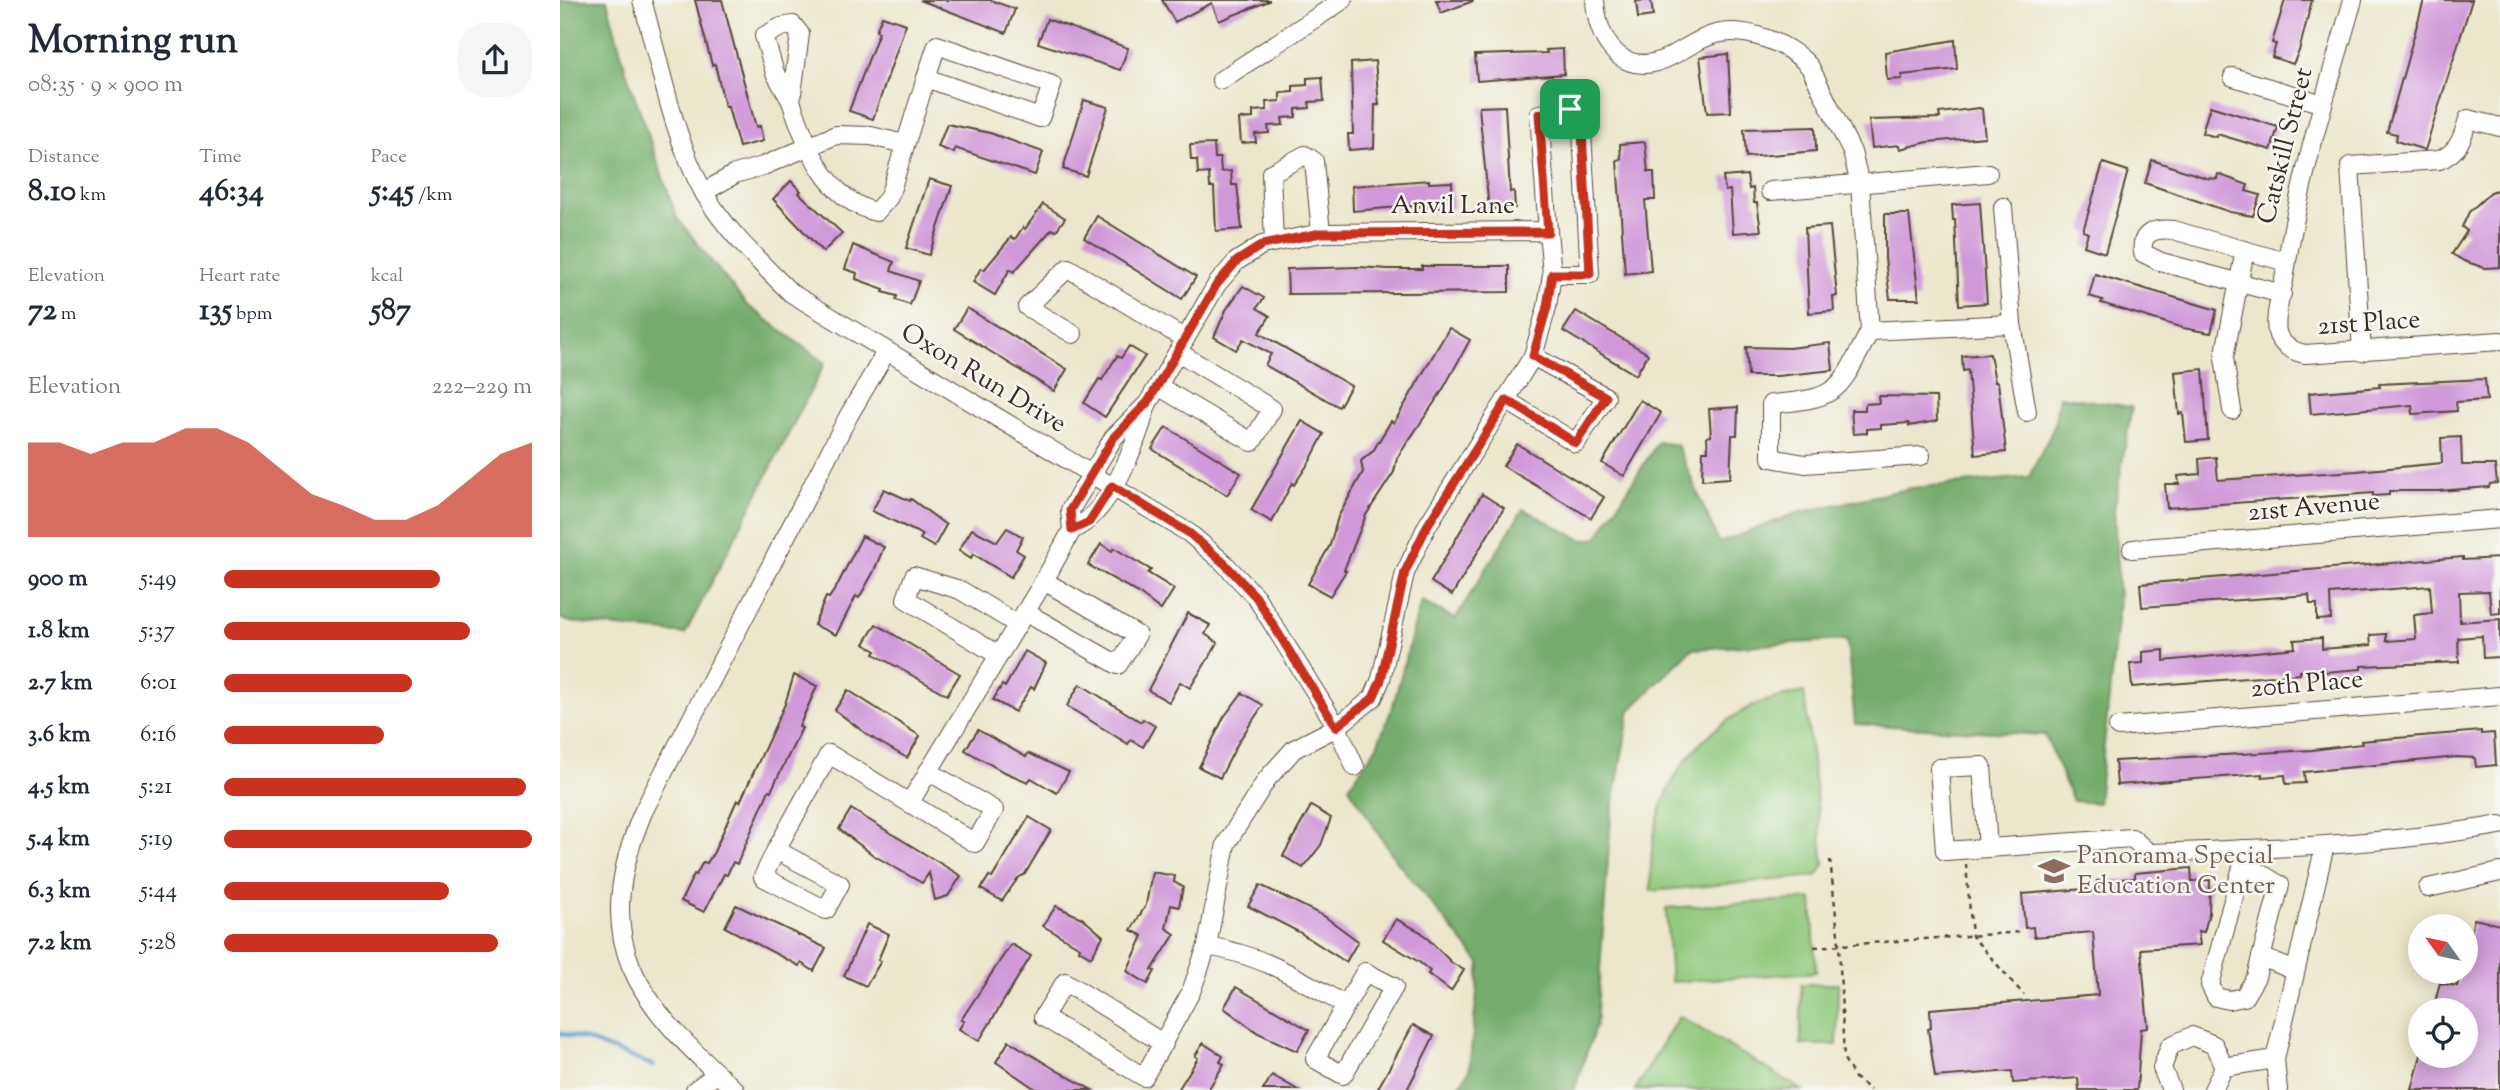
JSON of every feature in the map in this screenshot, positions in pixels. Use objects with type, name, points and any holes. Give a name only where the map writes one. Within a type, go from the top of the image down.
[{"type":"street","name":"Oxon Run Drive","points":[[642,0],[682,142],[704,192],[745,248],[791,293],[1189,533],[1224,563],[1256,597],[1336,727],[1355,766]]},
{"type":"street","points":[[1221,80],[1343,0]]},
{"type":"street","name":"Catskill Street","points":[[2281,301],[2302,184],[2353,0]]},
{"type":"street","points":[[1595,6],[1598,29],[1608,47],[1621,59],[1635,63],[1656,62],[1718,33],[1767,40],[1801,57],[1835,112],[1852,152],[1860,184],[1870,331],[1852,365],[1832,392],[1817,400],[1771,404],[1770,458],[1805,464],[1921,456]]},
{"type":"street","points":[[790,101],[807,146],[823,174],[857,207],[876,212],[889,197],[904,144],[926,78],[937,45],[1052,85],[1040,118],[926,78]]},
{"type":"street","points":[[2233,77],[2323,104]]},
{"type":"street","points":[[1548,232],[1539,114],[1570,109],[1582,132],[1590,274],[1552,274]]},
{"type":"street","points":[[2362,352],[2350,166],[2426,163],[2449,156],[2463,139],[2468,118],[2500,127]]},
{"type":"street","points":[[704,192],[735,174],[763,166],[836,135],[871,136],[904,144]]},
{"type":"street","points":[[1274,242],[1271,173],[1305,155],[1314,161],[1321,233]]},
{"type":"street","points":[[1770,191],[1988,173]]},
{"type":"street","points":[[2003,207],[2012,324],[2027,412]]},
{"type":"street","points":[[2281,301],[2239,283],[2161,262],[2143,253],[2142,243],[2147,234],[2158,228],[2286,262]]},
{"type":"street","name":"Anvil Lane","points":[[1072,530],[1070,510],[1114,437],[1148,402],[1217,284],[1237,261],[1262,245],[1321,233],[1548,232],[1552,274],[1547,307],[1533,356],[1427,526],[1405,572],[1381,680],[1373,698],[1336,727],[1294,749],[1267,779],[1226,844],[1207,946],[1191,992],[1164,1044],[1143,1077],[1044,1017],[1065,982],[1164,1044]]},
{"type":"street","points":[[2231,410],[2224,358],[2245,250]]},
{"type":"street","points":[[1073,334],[1027,307],[1068,268],[1272,409],[1252,442],[1158,386]]},
{"type":"street","name":"21st Place","points":[[2281,301],[2277,332],[2292,350],[2305,354],[2500,341]]},
{"type":"street","points":[[1870,331],[2012,324]]},
{"type":"street","points":[[726,1086],[652,1007],[632,970],[620,924],[622,874],[628,848],[644,810],[849,415],[886,352]]},
{"type":"street","points":[[1507,400],[1576,443],[1606,397],[1533,356]]},
{"type":"street","points":[[910,802],[1072,530],[1089,522],[1135,449],[1148,402]]},
{"type":"street","name":"21st Avenue","points":[[2132,549],[2500,519]]},
{"type":"street","points":[[998,655],[906,598],[914,576],[960,590],[1118,666],[1137,635],[1044,580]]},
{"type":"street","name":"20th Place","points":[[2118,727],[2500,696]]},
{"type":"street","points":[[776,850],[829,754],[975,843],[993,810],[928,771]]},
{"type":"street","points":[[1987,848],[1982,766],[1939,768],[1945,851],[2132,838],[2149,853],[2242,856],[2500,825]]},
{"type":"street","points":[[2278,1090],[2275,1059],[2293,970],[2325,845]]},
{"type":"street","points":[[2242,856],[2280,885],[2256,977],[2244,997],[2216,997],[2210,985],[2242,856]]},
{"type":"street","points":[[2428,888],[2500,872]]},
{"type":"street","points":[[1207,946],[1236,951],[1270,962],[1345,1005]]},
{"type":"street","points":[[2261,957],[2293,970]]},
{"type":"street","points":[[1365,972],[1394,987],[1343,1075],[1315,1059],[1345,1005],[1365,972]]},
{"type":"street","points":[[2171,1090],[2162,1068],[2170,1046],[2192,1037],[2214,1045],[2224,1067]]},
{"type":"street","points":[[2224,1067],[2275,1059]]},
{"type":"street","points":[[2213,1090],[2224,1067]]},
{"type":"street","points":[[695,1090],[726,1086]]},
{"type":"path","points":[[1967,849],[1972,936],[2024,995]]},
{"type":"path","points":[[1830,860],[1839,947],[1844,1059],[1855,1078],[1870,1090]]},
{"type":"path","points":[[1814,947],[2022,932]]},
{"type":"green space","points":[[560,0],[607,0],[625,68],[677,218],[746,304],[825,363],[685,634],[570,622],[560,618]]},
{"type":"green space","points":[[2059,396],[2132,407],[2114,509],[2119,600],[2098,803],[2073,801],[2045,735],[1855,724],[1847,640],[1692,649],[1630,710],[1611,817],[1596,1025],[1574,1090],[1457,1090],[1469,1071],[1480,963],[1394,858],[1349,787],[1377,746],[1392,709],[1421,601],[1455,619],[1523,509],[1582,540],[1597,538],[1658,442],[1677,445],[1719,543],[1797,513],[1912,488],[2029,477],[2054,427]]},
{"type":"green space","points":[[1804,692],[1824,864],[1817,876],[1651,891],[1651,861],[1662,806],[1672,782],[1686,760],[1704,739],[1726,721],[1752,706]]},
{"type":"green space","points":[[1812,899],[1816,972],[1671,982],[1666,908]]},
{"type":"green space","points":[[1801,984],[1838,984],[1837,1045],[1801,1045]]},
{"type":"green space","points":[[1679,1016],[1802,1090],[1635,1090]]},
{"type":"building","points":[[695,0],[722,0],[756,127],[760,126],[763,141],[739,147],[728,107],[725,107],[715,64],[712,65]]},
{"type":"building","points":[[920,0],[990,0],[1015,9],[1006,33]]},
{"type":"building","points":[[1162,0],[1269,1],[1219,21],[1212,3],[1175,22]]},
{"type":"building","points":[[1436,0],[1473,0],[1473,1],[1441,13]]},
{"type":"building","points":[[1651,0],[1653,16],[1638,18],[1636,1]]},
{"type":"building","points":[[2285,0],[2312,0],[2293,64],[2272,57],[2276,44],[2272,43]]},
{"type":"building","points":[[2424,0],[2472,0],[2425,150],[2396,141],[2397,134],[2387,132]]},
{"type":"building","points":[[882,16],[906,24],[873,119],[849,111],[879,32],[876,31]]},
{"type":"building","points":[[1047,19],[1128,48],[1120,70],[1038,43]]},
{"type":"building","points":[[1955,40],[1957,69],[1902,75],[1902,79],[1887,80],[1885,52]]},
{"type":"building","points":[[1563,49],[1564,74],[1477,81],[1475,55],[1547,53],[1546,50]]},
{"type":"building","points":[[1728,54],[1731,112],[1707,113],[1700,57]]},
{"type":"building","points":[[1375,61],[1379,105],[1375,105],[1374,148],[1349,150],[1348,134],[1353,134],[1351,63]]},
{"type":"building","points":[[1322,77],[1324,101],[1309,102],[1310,108],[1296,109],[1296,117],[1282,118],[1283,125],[1268,126],[1269,133],[1255,134],[1256,142],[1241,143],[1239,119],[1253,118],[1253,111],[1267,110],[1266,102],[1280,101],[1280,93],[1293,92],[1293,86],[1307,85],[1307,78]]},
{"type":"building","points":[[1084,100],[1108,107],[1086,176],[1063,169]]},
{"type":"building","points":[[1505,106],[1510,192],[1514,191],[1515,208],[1489,209],[1479,107]]},
{"type":"building","points":[[2210,106],[2278,127],[2271,150],[2217,134],[2216,137],[2202,133]]},
{"type":"building","points":[[1982,109],[1985,137],[1928,142],[1900,149],[1899,145],[1872,148],[1869,120],[1940,118],[1939,113]]},
{"type":"building","points":[[947,124],[990,133],[1043,152],[1035,175],[955,148],[954,153],[938,147]]},
{"type":"building","points":[[1815,127],[1816,151],[1746,157],[1744,129]]},
{"type":"building","points":[[1645,142],[1648,172],[1654,172],[1655,200],[1645,200],[1651,271],[1625,274],[1617,160],[1621,159],[1620,144]]},
{"type":"building","points":[[1214,144],[1215,158],[1220,158],[1221,172],[1231,171],[1232,185],[1237,185],[1242,229],[1216,231],[1214,187],[1210,187],[1209,173],[1198,174],[1197,160],[1191,160],[1190,145]]},
{"type":"building","points":[[2152,160],[2206,178],[2217,179],[2218,174],[2248,185],[2246,191],[2260,195],[2253,216],[2230,212],[2145,183]]},
{"type":"building","points":[[2103,163],[2128,171],[2105,253],[2084,246],[2088,233],[2083,231]]},
{"type":"building","points":[[1747,175],[1749,189],[1753,188],[1754,203],[1757,203],[1761,231],[1733,233],[1730,190],[1725,191],[1723,177]]},
{"type":"building","points":[[929,179],[952,186],[929,255],[906,248]]},
{"type":"building","points":[[1429,180],[1429,183],[1452,182],[1453,208],[1411,206],[1353,211],[1352,186]]},
{"type":"building","points":[[791,181],[801,191],[799,193],[842,233],[823,252],[773,199]]},
{"type":"building","points":[[2500,189],[2500,267],[2485,268],[2452,254],[2467,231],[2462,227],[2469,212],[2491,192]]},
{"type":"building","points":[[1980,203],[1987,303],[1959,305],[1952,205]]},
{"type":"building","points":[[1043,204],[1065,218],[1056,231],[1052,229],[1014,272],[1010,269],[995,295],[973,282],[981,268],[984,270],[1011,237],[1015,239],[1023,227],[1025,229]]},
{"type":"building","points":[[1885,214],[1909,214],[1919,299],[1890,299],[1885,258]]},
{"type":"building","points":[[1097,216],[1196,277],[1182,299],[1084,238]]},
{"type":"building","points":[[1830,226],[1837,296],[1833,297],[1834,311],[1809,313],[1805,228]]},
{"type":"building","points":[[853,245],[894,262],[891,271],[919,281],[910,305],[896,300],[897,296],[883,292],[884,289],[856,279],[857,273],[845,269]]},
{"type":"building","points":[[1422,266],[1509,266],[1509,292],[1288,294],[1287,269],[1422,269]]},
{"type":"building","points":[[2095,274],[2217,310],[2211,333],[2183,328],[2101,303],[2103,300],[2089,296]]},
{"type":"building","points":[[1243,286],[1264,298],[1257,308],[1270,316],[1259,333],[1351,386],[1339,407],[1265,365],[1271,354],[1243,339],[1236,350],[1214,337],[1226,310]]},
{"type":"building","points":[[967,308],[1067,369],[1054,391],[954,329]]},
{"type":"building","points":[[1576,311],[1648,354],[1636,375],[1563,331]]},
{"type":"building","points":[[1449,328],[1470,340],[1442,391],[1397,458],[1394,472],[1366,515],[1344,570],[1346,571],[1330,596],[1308,584],[1330,545],[1338,517],[1363,472],[1361,461],[1373,451],[1391,421],[1394,423]]},
{"type":"building","points":[[1830,343],[1833,370],[1748,376],[1746,347],[1789,348]]},
{"type":"building","points":[[1129,346],[1145,356],[1105,417],[1084,403],[1117,356],[1121,358]]},
{"type":"building","points":[[1990,354],[1995,382],[1998,382],[2006,452],[1975,455],[1968,370],[1963,371],[1962,356]]},
{"type":"building","points":[[2203,369],[2208,440],[2186,442],[2183,413],[2179,414],[2175,372]]},
{"type":"building","points":[[2485,379],[2487,400],[2456,402],[2457,411],[2413,414],[2412,405],[2311,414],[2309,393],[2380,387],[2379,384]]},
{"type":"building","points":[[1878,396],[1936,397],[1937,421],[1909,426],[1909,423],[1881,425],[1881,428],[1867,429],[1867,433],[1853,434],[1851,410],[1865,410],[1865,404],[1879,403]]},
{"type":"building","points":[[1640,400],[1661,413],[1624,476],[1602,463]]},
{"type":"building","points":[[1738,407],[1737,435],[1732,435],[1730,478],[1702,480],[1703,451],[1708,451],[1707,437],[1711,436],[1709,409]]},
{"type":"building","points":[[1302,421],[1324,434],[1310,461],[1294,485],[1292,483],[1272,522],[1251,510]]},
{"type":"building","points":[[1166,427],[1241,473],[1227,495],[1152,449]]},
{"type":"building","points":[[2461,437],[2462,465],[2495,465],[2497,483],[2490,484],[2489,487],[2438,491],[2389,491],[2389,495],[2373,496],[2373,493],[2167,508],[2165,484],[2179,484],[2178,476],[2200,474],[2199,459],[2216,457],[2218,480],[2357,471],[2442,463],[2441,438]]},
{"type":"building","points":[[1517,444],[1604,497],[1591,518],[1503,466]]},
{"type":"building","points":[[884,489],[910,501],[911,499],[946,525],[934,547],[920,539],[923,535],[872,511]]},
{"type":"building","points":[[1482,494],[1504,508],[1452,595],[1431,582]]},
{"type":"building","points":[[1007,528],[1023,537],[1016,550],[1024,555],[1011,577],[973,554],[971,558],[959,550],[972,529],[997,542]]},
{"type":"building","points":[[862,536],[884,547],[873,573],[859,598],[856,596],[836,635],[814,625],[826,597],[829,598],[837,586]]},
{"type":"building","points":[[1101,544],[1112,551],[1114,548],[1151,570],[1148,573],[1174,589],[1161,610],[1137,592],[1088,565]]},
{"type":"building","points":[[2463,557],[2463,560],[2500,558],[2500,613],[2491,614],[2489,591],[2459,592],[2460,622],[2500,619],[2500,657],[2483,658],[2482,636],[2458,638],[2459,662],[2361,666],[2361,669],[2325,672],[2325,669],[2300,671],[2300,674],[2132,687],[2130,664],[2143,663],[2143,652],[2164,650],[2164,661],[2295,648],[2294,640],[2322,638],[2322,649],[2371,645],[2370,635],[2386,634],[2386,641],[2416,639],[2414,615],[2432,613],[2430,586],[2330,594],[2331,619],[2317,620],[2317,604],[2310,604],[2309,595],[2142,607],[2140,584]]},
{"type":"building","points":[[1188,613],[1210,625],[1205,634],[1218,643],[1190,688],[1180,682],[1169,702],[1148,690]]},
{"type":"building","points":[[876,624],[960,674],[947,695],[874,654],[876,651],[864,644]]},
{"type":"building","points":[[1025,651],[1046,663],[1034,689],[1031,687],[1015,712],[993,700],[1002,685],[1005,687]]},
{"type":"building","points":[[794,675],[817,686],[799,727],[802,728],[771,791],[769,790],[737,864],[733,862],[727,875],[724,874],[704,912],[681,901],[694,874],[696,875],[703,862],[707,863],[714,852],[737,800],[740,802],[785,704]]},
{"type":"building","points":[[1080,684],[1141,722],[1143,719],[1155,726],[1143,747],[1131,740],[1128,744],[1067,706]]},
{"type":"building","points":[[848,690],[920,736],[907,758],[869,736],[835,710]]},
{"type":"building","points":[[1242,693],[1263,705],[1239,741],[1220,778],[1199,767],[1224,717]]},
{"type":"building","points":[[978,730],[1026,757],[1028,753],[1069,772],[1057,793],[1031,778],[1028,782],[1002,771],[965,750]]},
{"type":"building","points":[[2481,731],[2481,734],[2494,733],[2496,765],[2476,767],[2475,758],[2457,757],[2304,772],[2305,783],[2286,784],[2285,775],[2262,777],[2262,774],[2117,785],[2115,761],[2312,750],[2362,744],[2361,741]]},
{"type":"building","points":[[1311,806],[1331,818],[1321,845],[1303,868],[1283,856]]},
{"type":"building","points":[[851,809],[961,876],[948,896],[935,900],[929,873],[922,883],[873,855],[839,829]]},
{"type":"building","points":[[1029,817],[1051,830],[1025,874],[1018,878],[1002,901],[981,889],[989,876],[992,878]]},
{"type":"building","points":[[2191,868],[2192,881],[2210,880],[2209,913],[2204,932],[2198,931],[2200,945],[2141,949],[2148,1028],[2141,1029],[2137,1090],[2079,1090],[2078,1078],[2013,1083],[2012,1071],[1935,1077],[1928,1029],[1931,1028],[1930,1009],[2098,995],[2093,932],[2034,937],[2033,927],[2025,928],[2022,894],[2098,888],[2097,881],[2135,878],[2135,873]]},
{"type":"building","points":[[1152,872],[1175,876],[1174,882],[1183,887],[1179,907],[1171,905],[1166,928],[1175,934],[1152,970],[1155,971],[1148,984],[1127,971],[1143,936],[1131,930],[1146,905]]},
{"type":"building","points":[[1260,885],[1324,916],[1358,941],[1346,962],[1299,932],[1248,906]]},
{"type":"building","points":[[736,905],[826,948],[814,971],[801,963],[799,966],[725,927]]},
{"type":"building","points":[[1056,906],[1082,918],[1103,936],[1091,957],[1079,950],[1080,947],[1043,926]]},
{"type":"building","points":[[1396,919],[1421,932],[1452,963],[1464,970],[1451,991],[1428,974],[1430,971],[1419,962],[1383,940]]},
{"type":"building","points":[[2478,920],[2500,925],[2500,1090],[2412,1090],[2418,1068],[2478,1068],[2478,998],[2436,998],[2440,984],[2478,984]]},
{"type":"building","points":[[867,924],[889,934],[878,960],[881,961],[866,986],[844,976]]},
{"type":"building","points":[[1011,944],[1031,956],[979,1041],[959,1029],[964,1021],[961,1020]]},
{"type":"building","points":[[1236,987],[1309,1030],[1297,1051],[1258,1033],[1224,1008]]},
{"type":"building","points":[[1413,1025],[1434,1036],[1407,1090],[1377,1090]]},
{"type":"building","points":[[1009,1041],[1092,1090],[1038,1090],[1031,1086],[996,1062]]},
{"type":"building","points":[[1203,1043],[1223,1056],[1220,1062],[1224,1064],[1208,1090],[1178,1090],[1198,1058],[1195,1056]]},
{"type":"building","points":[[1272,1075],[1298,1090],[1263,1090]]},
{"type":"waterway","points":[[560,1033],[584,1039],[654,1066]]},
{"type":"place","name":"Panorama Special Education Center","points":[[2054,871]]},
{"type":"route","points":[[1570,109],[1582,132],[1590,274],[1552,274],[1547,307],[1533,356],[1606,397],[1576,443],[1507,400],[1427,526],[1405,572],[1390,629],[1381,680],[1373,698],[1336,727],[1283,645],[1256,597],[1224,563],[1189,533],[1112,486],[1089,522],[1072,530],[1070,510],[1114,437],[1148,402],[1217,284],[1237,261],[1262,245],[1321,233],[1548,232],[1539,114],[1570,109]]}]
